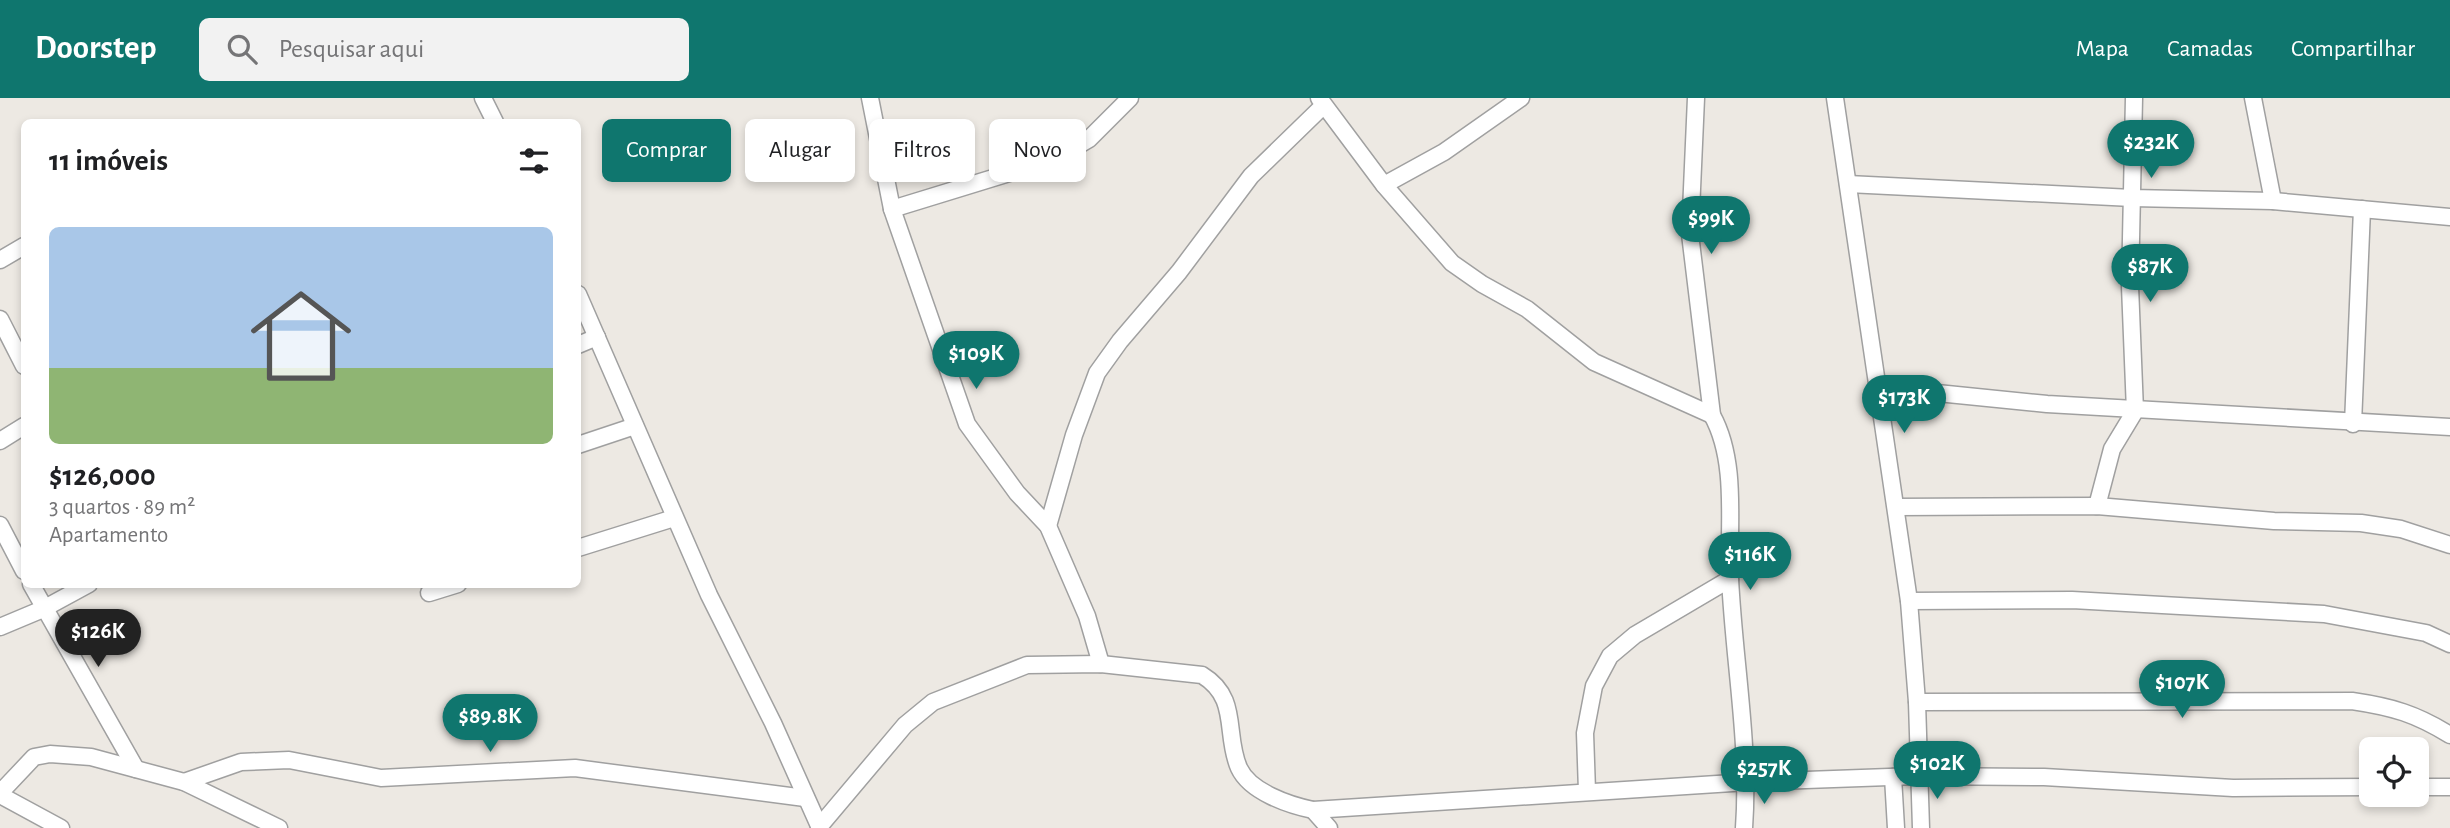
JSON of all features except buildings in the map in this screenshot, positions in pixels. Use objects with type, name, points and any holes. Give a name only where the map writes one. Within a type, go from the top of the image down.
[{"type":"street","points":[[483,98],[490,119]]},
{"type":"street","points":[[870,98],[892,209],[967,424],[1017,493],[1048,526],[1087,616],[1101,664]]},
{"type":"street","points":[[892,209],[1055,159],[1088,139],[1130,98]]},
{"type":"street","points":[[1384,185],[1444,152],[1500,105],[1521,98]]},
{"type":"street","points":[[1696,98],[1690,234],[1712,415],[1721,432],[1728,482],[1730,579],[1748,782],[1744,828]]},
{"type":"street","points":[[1835,98],[1909,601],[1917,702],[1917,776],[1921,828]]},
{"type":"street","points":[[2097,506],[2112,449],[2135,411],[2130,286],[2134,98]]},
{"type":"street","points":[[2253,98],[2273,201]]},
{"type":"street","points":[[1048,526],[1074,435],[1097,373],[1120,341],[1180,272],[1251,176],[1321,102],[1384,185],[1452,263],[1482,284],[1527,309],[1594,362],[1712,415]]},
{"type":"street","points":[[1848,184],[2132,198],[2273,201],[2450,217]]},
{"type":"street","points":[[2353,424],[2362,209]]},
{"type":"street","points":[[0,260],[21,248]]},
{"type":"street","points":[[581,301],[674,518],[820,827],[905,725],[933,702],[1027,665],[1101,664],[1202,675],[1217,684],[1228,709],[1239,768],[1252,784],[1290,805],[1312,810],[1381,808],[1587,791],[1917,776],[2045,777],[2233,788],[2359,788]]},
{"type":"street","points":[[0,319],[21,360]]},
{"type":"street","points":[[581,344],[597,337]]},
{"type":"street","points":[[1878,387],[2135,411],[2450,427]]},
{"type":"street","points":[[581,444],[635,426]]},
{"type":"street","points":[[0,441],[21,428]]},
{"type":"street","points":[[1896,507],[2097,506],[2274,521],[2361,523],[2401,529],[2450,545]]},
{"type":"street","points":[[581,547],[674,518]]},
{"type":"street","points":[[0,525],[21,565]]},
{"type":"street","points":[[1587,791],[1585,733],[1594,687],[1610,656],[1635,635],[1730,579]]},
{"type":"street","points":[[33,588],[136,769]]},
{"type":"street","points":[[0,627],[43,610],[82,588]]},
{"type":"street","points":[[429,593],[445,588]]},
{"type":"street","points":[[1909,601],[2071,600],[2324,614],[2406,628],[2450,644]]},
{"type":"street","points":[[1917,702],[2352,701],[2387,706],[2418,715],[2450,736]]},
{"type":"street","points":[[61,828],[0,794],[34,757],[50,754],[91,757],[184,782],[279,828]]},
{"type":"street","points":[[184,782],[241,762],[289,760],[381,778],[575,768],[804,798]]},
{"type":"street","points":[[1893,777],[1896,828]]},
{"type":"street","points":[[2429,787],[2450,787]]},
{"type":"street","points":[[1312,810],[1329,828]]}]
